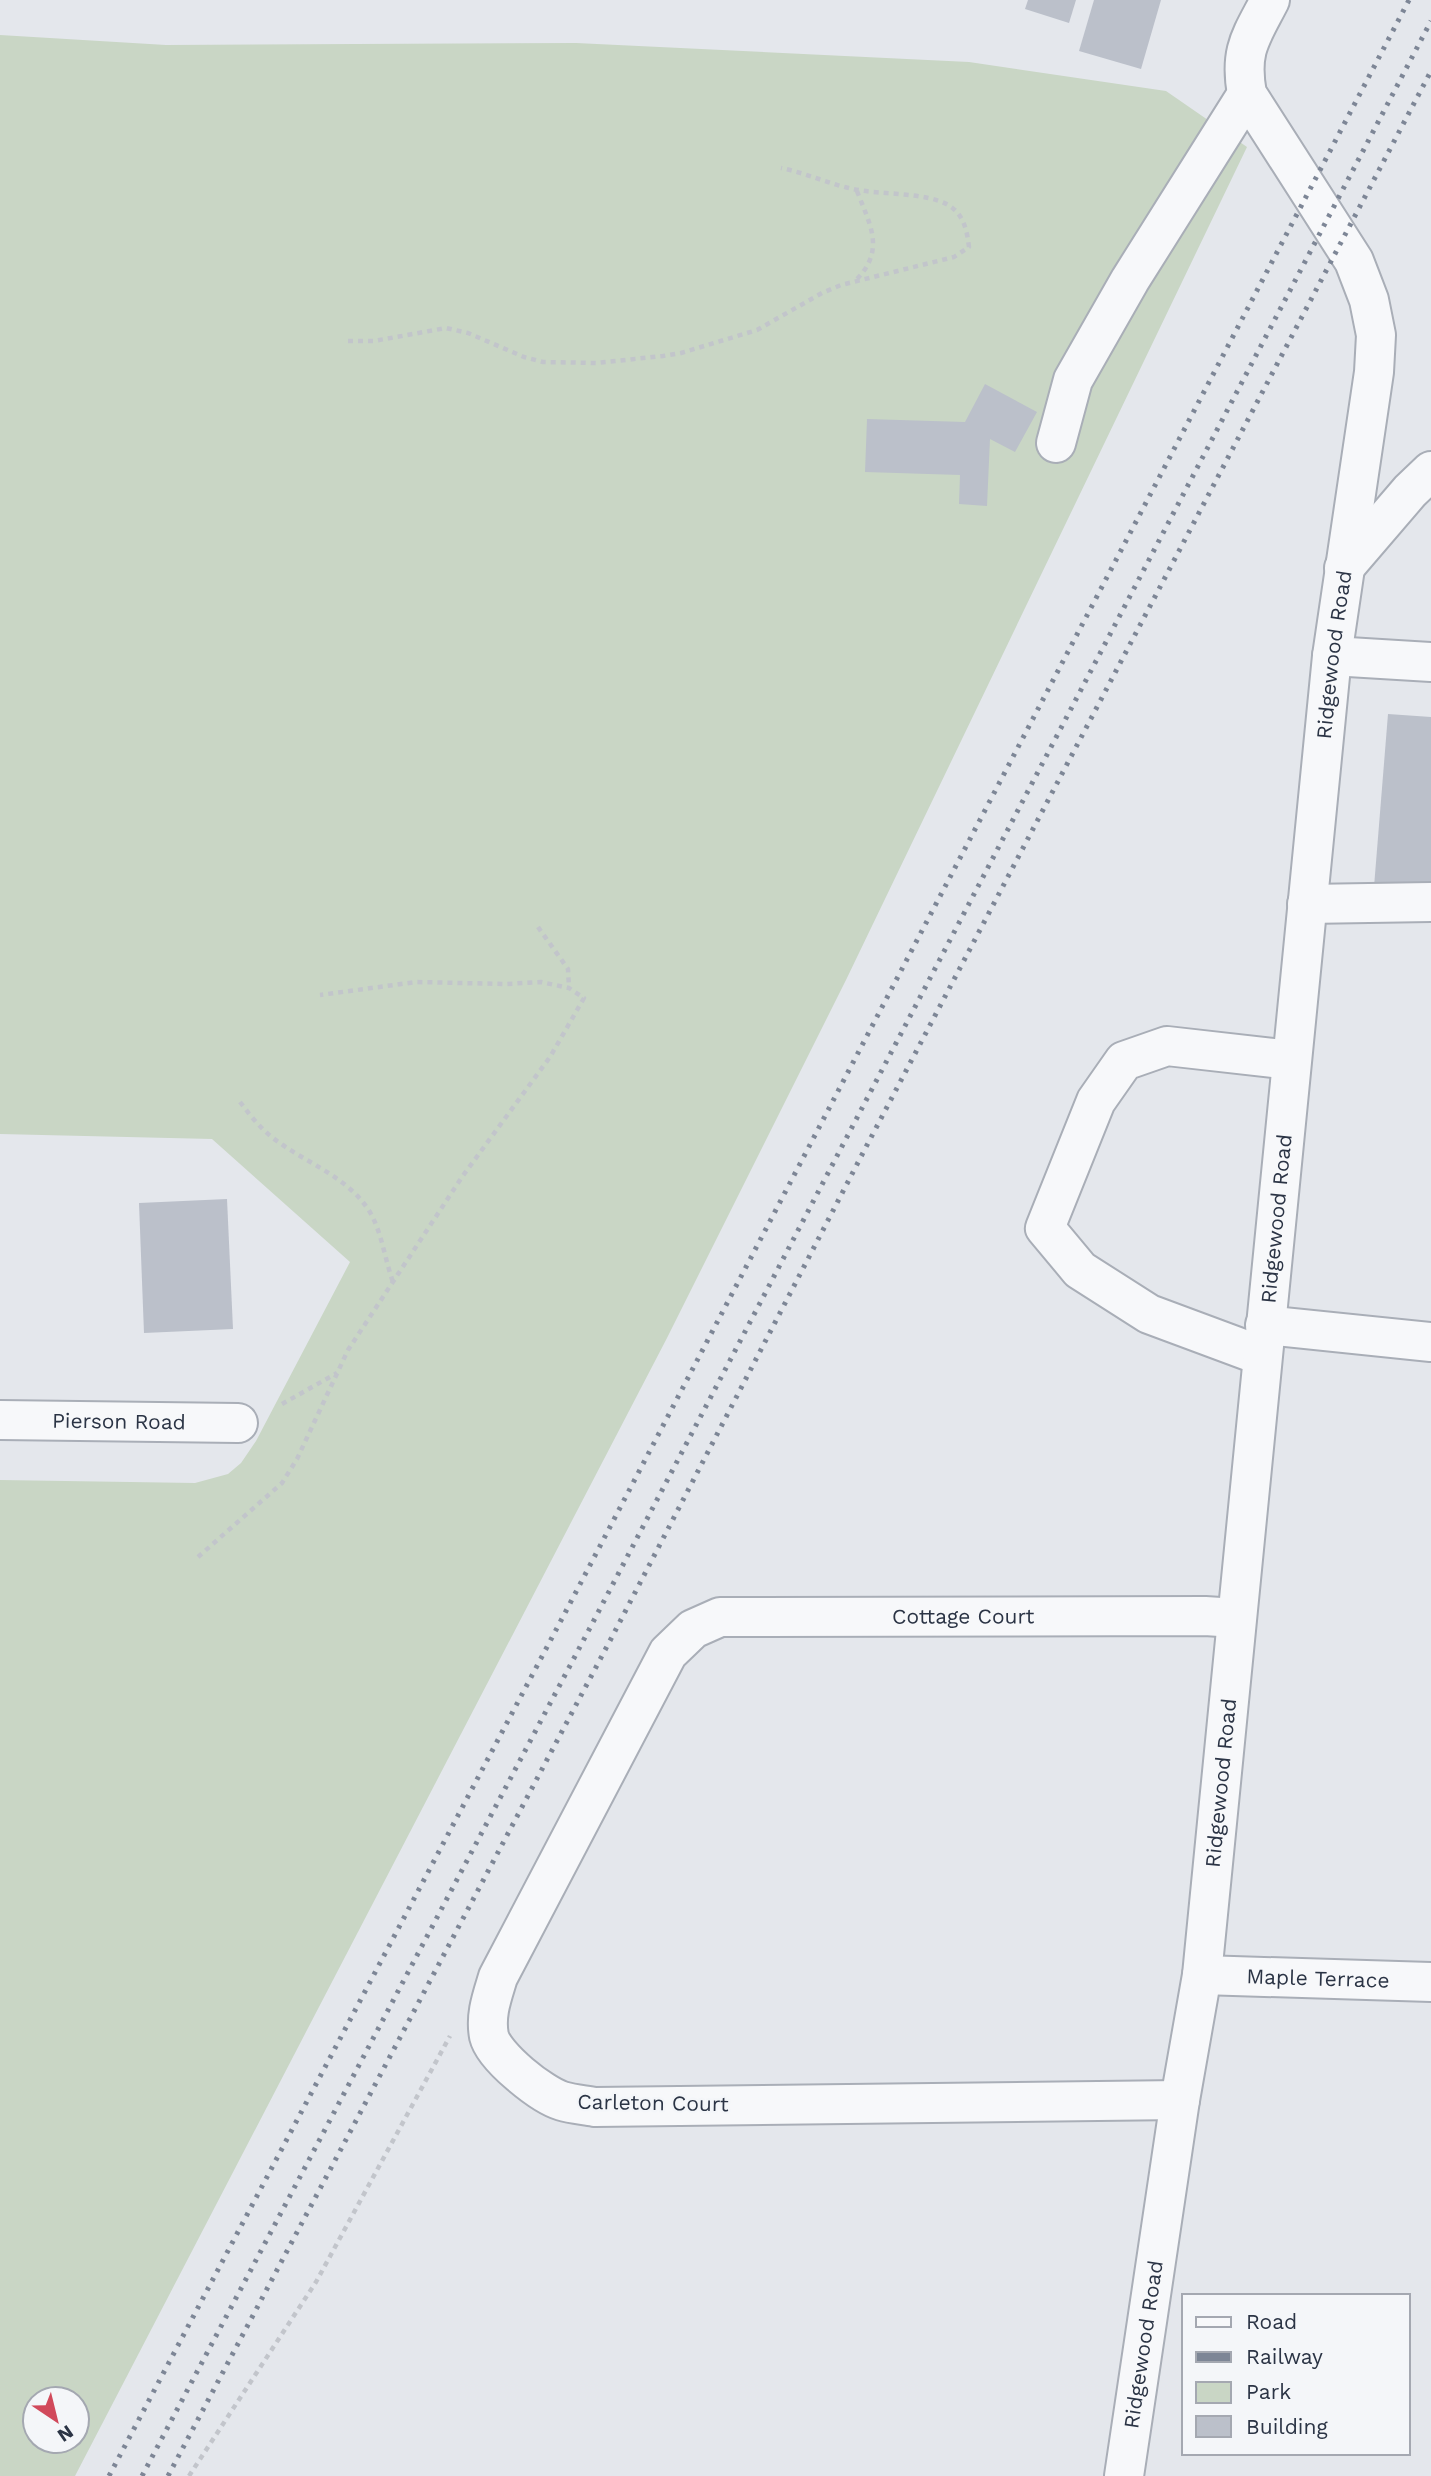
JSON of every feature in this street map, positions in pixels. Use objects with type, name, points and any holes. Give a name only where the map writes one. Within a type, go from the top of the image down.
[{"type":"street","name":"Ridgewood Road","points":[[1124,2476],[1180,2100],[1202,1975],[1332,656],[1374,372],[1376,335],[1354,261],[1247,94],[1243,70],[1247,45],[1270,0]]},
{"type":"street","points":[[1056,443],[1073,380],[1130,280],[1247,94]]},
{"type":"street","points":[[1344,568],[1410,491],[1431,471]]},
{"type":"street","points":[[1332,656],[1431,662]]},
{"type":"street","points":[[1307,904],[1431,902]]},
{"type":"street","points":[[1291,1059],[1167,1046],[1124,1061],[1096,1101],[1045,1228],[1080,1270],[1149,1314],[1263,1340],[1431,1342]]},
{"type":"street","name":"Pierson Road","points":[[0,1420],[237,1423]]},
{"type":"street","name":"Cottage Court","points":[[693,1629],[720,1617],[1236,1618]]},
{"type":"street","name":"Carleton Court","points":[[693,1629],[667,1653],[498,1977],[488,2010],[489,2039],[507,2063],[534,2087],[561,2101],[595,2107],[1180,2100]]},
{"type":"street","name":"Maple Terrace","points":[[1202,1975],[1431,1982]]},
{"type":"path","points":[[348,341],[374,341],[446,328],[468,332],[523,357],[542,362],[596,363],[663,356],[757,330],[822,293],[856,280],[954,257],[968,247],[967,230],[961,217],[950,206],[931,198],[837,186],[781,168]]},
{"type":"path","points":[[856,190],[871,224],[875,243],[865,271],[856,280]]},
{"type":"path","points":[[538,927],[568,969],[569,988]]},
{"type":"path","points":[[198,1557],[282,1483],[297,1460],[348,1350],[463,1177],[550,1057],[584,998],[569,988],[541,982],[416,982],[320,995]]},
{"type":"path","points":[[240,1102],[275,1140],[337,1179],[357,1196],[371,1215],[393,1283]]},
{"type":"path","points":[[282,1404],[338,1373]]},
{"type":"path","points":[[189,2476],[316,2283],[451,2034],[488,2010]]},
{"type":"green space","points":[[0,35],[166,45],[576,43],[969,62],[1166,91],[1247,147],[846,980],[667,1338],[91,2445],[91,2385],[21,2385],[21,2455],[86,2455],[75,2476],[0,2476],[0,1480],[195,1483],[228,1474],[241,1463],[256,1441],[350,1262],[212,1139],[0,1134]]},
{"type":"building","points":[[1028,0],[1076,0],[1069,23],[1025,9]]},
{"type":"building","points":[[1094,0],[1161,0],[1141,69],[1079,51]]},
{"type":"building","points":[[985,384],[1037,412],[1015,452],[990,439],[987,506],[959,504],[960,475],[865,472],[867,419],[965,422]]},
{"type":"building","points":[[1388,714],[1431,717],[1431,892],[1374,887]]},
{"type":"building","points":[[227,1199],[233,1329],[144,1333],[139,1203]]},
{"type":"railway","points":[[109,2476],[566,1611],[1409,0]]},
{"type":"railway","points":[[142,2476],[592,1624],[1431,21]]},
{"type":"railway","points":[[168,2476],[613,1635],[1431,71]]}]
